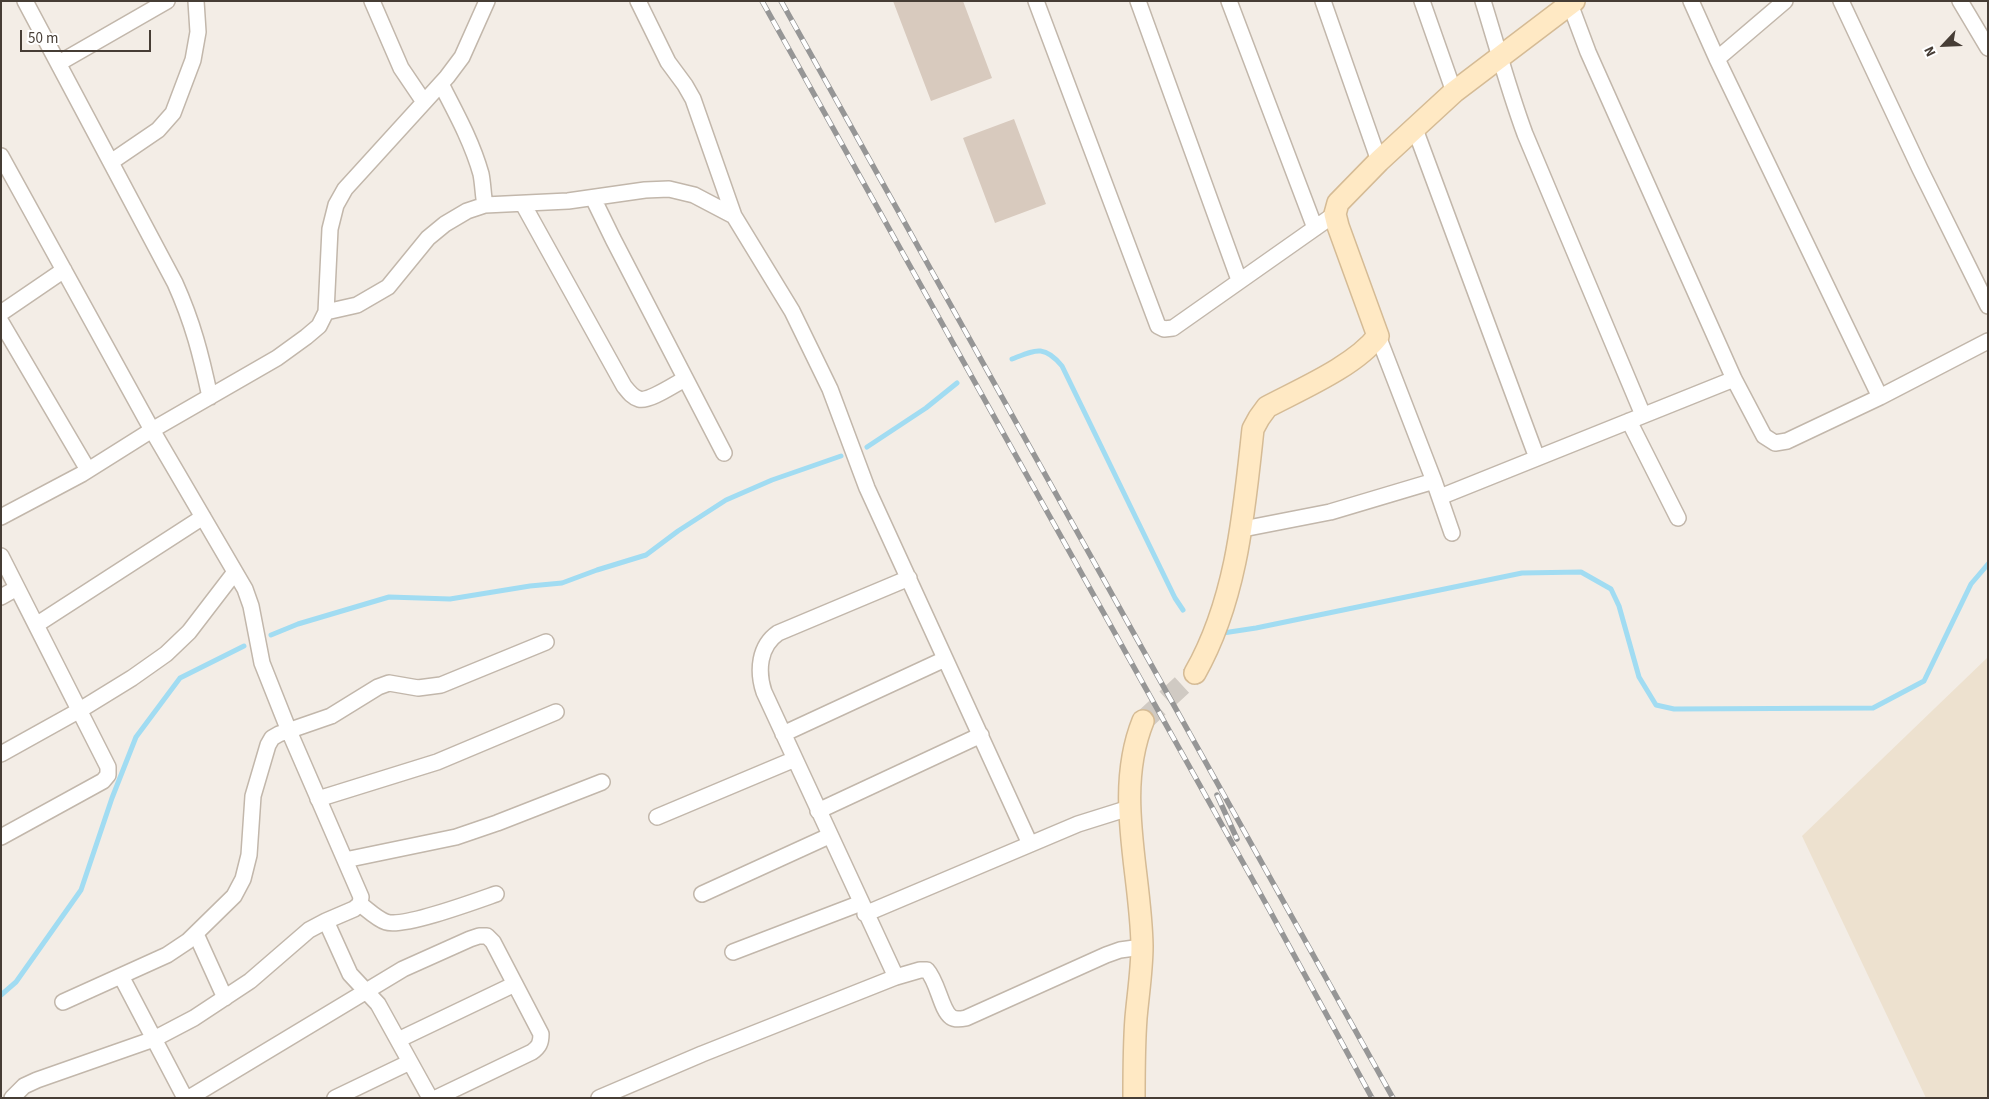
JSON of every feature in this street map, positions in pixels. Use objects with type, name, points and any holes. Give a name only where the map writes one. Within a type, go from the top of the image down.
[{"type":"street","points":[[25,1],[175,283],[199,345],[210,397]]},
{"type":"street","points":[[59,64],[168,1]]},
{"type":"street","points":[[111,162],[158,130],[173,113],[192,60],[198,32],[196,1]]},
{"type":"street","points":[[372,1],[401,68],[424,102]]},
{"type":"street","points":[[1,517],[88,470],[152,430],[277,358],[306,338],[319,326],[326,312],[330,229],[336,205],[345,189],[441,84],[462,57],[487,1]]},
{"type":"street","points":[[638,1],[668,62],[686,85],[693,99],[734,216],[792,311],[830,389],[867,488],[1030,844]]},
{"type":"street","points":[[1036,1],[1158,326],[1164,329],[1172,328],[1335,214]]},
{"type":"street","points":[[1138,1],[1239,280]]},
{"type":"street","points":[[1229,1],[1315,228]]},
{"type":"street","points":[[1323,1],[1379,161]]},
{"type":"street","points":[[1422,1],[1454,92]]},
{"type":"street","points":[[1483,1],[1501,57],[1512,100],[1636,418],[1678,518]]},
{"type":"street","points":[[1692,1],[1717,59],[1880,397]]},
{"type":"street","points":[[1717,59],[1785,1]]},
{"type":"street","points":[[1841,1],[1920,169],[1988,306]]},
{"type":"street","points":[[1960,1],[1988,48]]},
{"type":"street","points":[[1452,533],[1378,336],[1335,214],[1338,203],[1379,161],[1454,92],[1572,3],[1588,52],[1734,379],[1764,436],[1775,443],[1787,442],[1880,397],[1988,341]]},
{"type":"street","points":[[441,84],[464,128],[474,154],[481,175],[484,205]]},
{"type":"street","points":[[1415,129],[1537,458]]},
{"type":"street","points":[[1,156],[152,430],[245,589],[251,606],[262,663],[289,731],[361,897],[360,904],[354,909],[326,921],[302,935],[250,981],[225,998],[154,1039],[37,1080],[24,1086],[12,1098]]},
{"type":"street","points":[[326,312],[357,305],[388,287],[428,238],[445,224],[467,211],[484,205],[593,198],[645,190],[670,189],[694,195],[734,216]]},
{"type":"street","points":[[593,198],[724,453]]},
{"type":"street","points":[[522,204],[624,386],[632,396],[640,400],[650,398],[685,379]]},
{"type":"street","points":[[1,313],[64,270]]},
{"type":"street","points":[[1,322],[88,470]]},
{"type":"street","points":[[1195,673],[1221,615],[1243,529],[1253,428],[1258,418],[1268,407],[1356,358],[1378,336]]},
{"type":"street","points":[[1440,498],[1734,379]]},
{"type":"street","points":[[1243,529],[1330,512],[1434,481]]},
{"type":"street","points":[[36,625],[203,517]]},
{"type":"street","points":[[1,556],[108,767],[108,775],[103,780],[1,837]]},
{"type":"street","points":[[1,754],[80,710],[132,678],[166,654],[189,632],[235,572]]},
{"type":"street","points":[[896,977],[783,734],[761,682],[760,670],[764,647],[778,633],[909,578]]},
{"type":"street","points":[[1,597],[18,588]]},
{"type":"street","points":[[64,1002],[167,955],[196,934],[234,896],[243,879],[249,855],[253,796],[268,745],[272,738],[331,716],[378,687],[389,683],[418,688],[441,685],[546,642]]},
{"type":"street","points":[[783,734],[946,659]]},
{"type":"street","points":[[318,799],[436,762],[556,712]]},
{"type":"street","points":[[1134,1098],[1135,1034],[1142,946],[1129,808],[1133,760],[1143,721]]},
{"type":"street","points":[[818,811],[981,735]]},
{"type":"street","points":[[657,817],[795,759]]},
{"type":"street","points":[[345,860],[456,837],[498,823],[602,782]]},
{"type":"street","points":[[733,952],[863,909],[1078,824],[1129,808]]},
{"type":"street","points":[[702,894],[830,836]]},
{"type":"street","points":[[360,904],[387,923],[397,923],[420,918],[496,894]]},
{"type":"street","points":[[326,921],[350,974],[378,1004],[430,1098]]},
{"type":"street","points":[[196,934],[225,998]]},
{"type":"street","points":[[189,1098],[368,992],[403,969],[479,936],[487,936],[493,942],[541,1034],[541,1041],[538,1048],[436,1098]]},
{"type":"street","points":[[599,1098],[702,1054],[896,977],[920,970],[927,970],[936,982],[947,1012],[951,1017],[958,1020],[1106,955],[1142,946]]},
{"type":"street","points":[[121,976],[185,1098]]},
{"type":"street","points":[[398,1040],[515,984]]},
{"type":"street","points":[[335,1098],[410,1062]]},
{"type":"shaded area","points":[[1988,657],[1988,1098],[1926,1098],[1802,836]]},
{"type":"building","points":[[893,1],[963,1],[992,78],[931,101]]},
{"type":"building","points":[[1014,119],[1046,204],[995,223],[963,138]]},
{"type":"waterway","points":[[1012,359],[1033,351],[1039,351],[1050,354],[1062,366],[1175,598],[1183,610]]},
{"type":"waterway","points":[[867,447],[926,408],[957,383]]},
{"type":"waterway","points":[[271,635],[298,624],[389,597],[450,599],[530,586],[562,583],[646,555],[678,531],[726,500],[772,480],[841,456]]},
{"type":"waterway","points":[[1223,633],[1256,628],[1522,573],[1581,572],[1611,589],[1619,606],[1639,677],[1656,705],[1674,709],[1873,708],[1924,681],[1971,584],[1988,564]]},
{"type":"waterway","points":[[1,995],[16,982],[81,890],[112,798],[136,737],[180,678],[244,646]]},
{"type":"tunnel","points":[[1143,721],[1195,673]]},
{"type":"railway","points":[[762,1],[1270,911],[1372,1098]]},
{"type":"railway","points":[[781,1],[1393,1098]]},
{"type":"railway","points":[[1217,795],[1237,839]]}]
